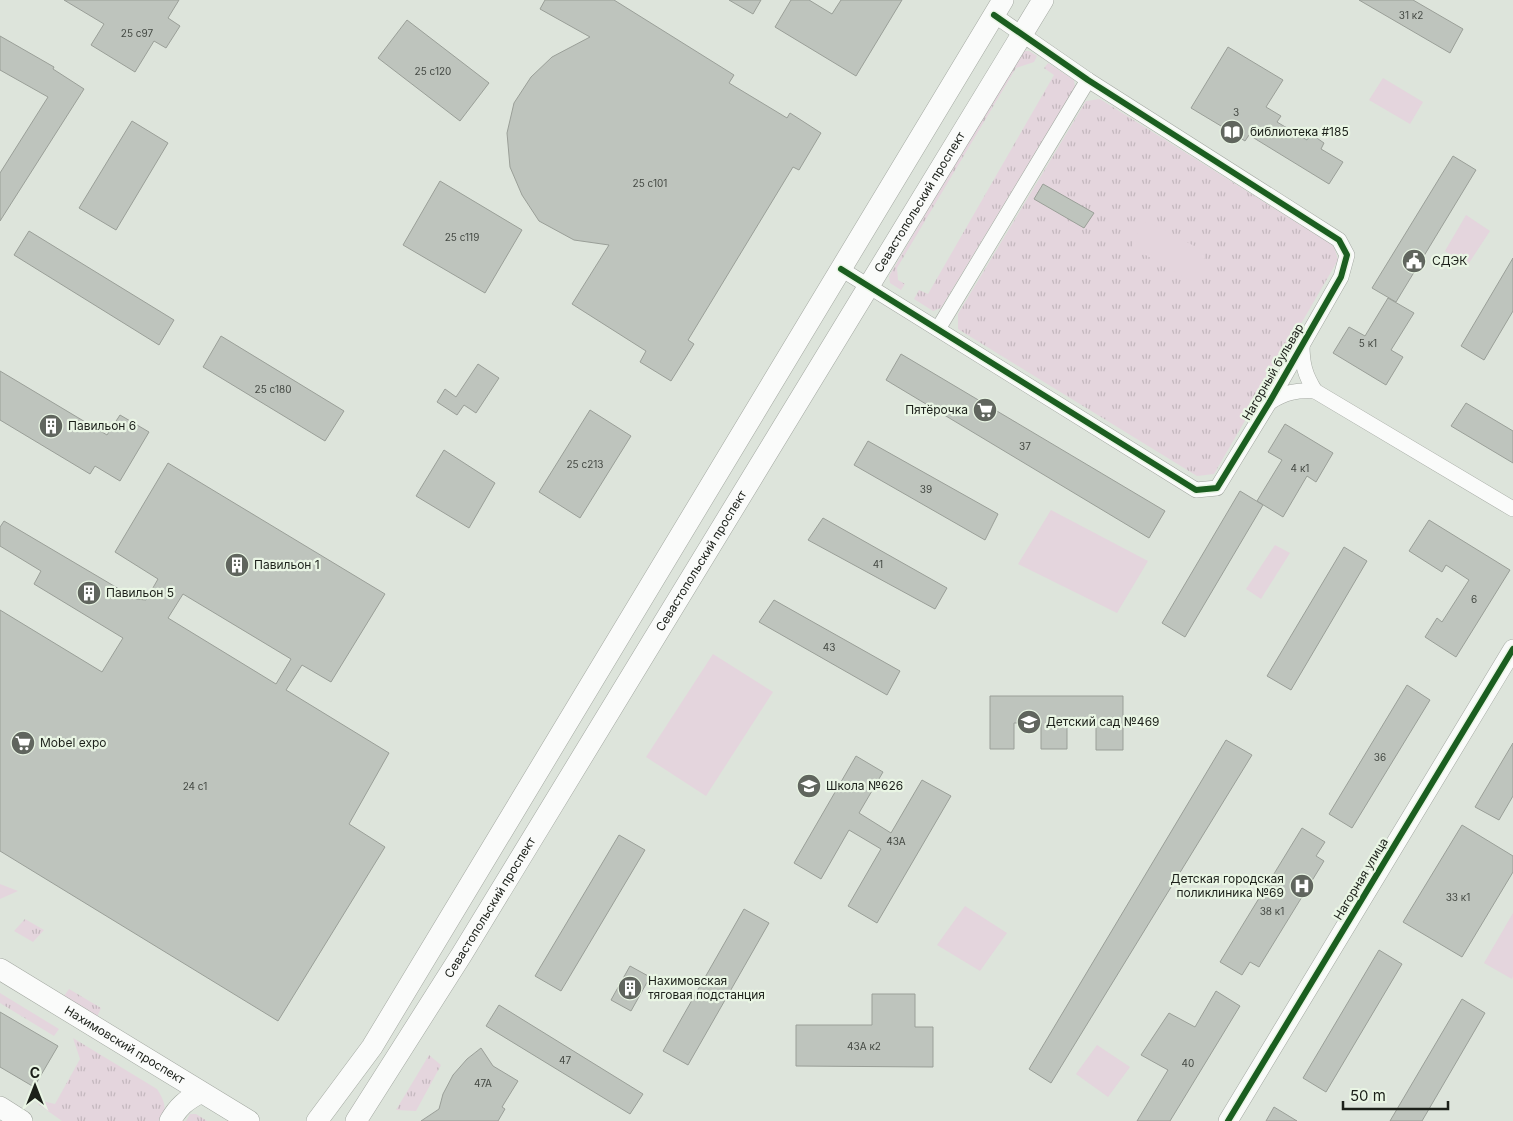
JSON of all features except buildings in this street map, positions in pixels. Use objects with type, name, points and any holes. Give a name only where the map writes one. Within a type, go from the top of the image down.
[{"type":"main road","name":"Севастопольский проспект","points":[[356,1121],[447,978],[1043,0]]},
{"type":"main road","points":[[317,1121],[372,1047],[999,8]]},
{"type":"main road","name":"Нахимовский проспект","points":[[0,969],[200,1093],[249,1121]]},
{"type":"main road","points":[[170,1121],[187,1100],[200,1093]]},
{"type":"main road","points":[[0,1107],[22,1121]]},
{"type":"street","name":"Нагорный бульвар","points":[[841,269],[1196,490],[1217,488],[1269,403],[1340,277],[1347,255],[1340,240],[1088,80],[1023,34],[999,8]]},
{"type":"street","points":[[938,329],[1088,80]]},
{"type":"street","name":"Нагорный бульвар","points":[[1302,344],[1302,361],[1306,377],[1316,391]]},
{"type":"street","name":"Нагорный бульвар","points":[[1269,403],[1283,394],[1299,390],[1316,391]]},
{"type":"street","points":[[1316,391],[1513,509]]},
{"type":"street","name":"Нагорная улица","points":[[1228,1121],[1513,649]]},
{"type":"green space","points":[[1021,51],[1029,51],[1037,56],[1034,62],[1016,68],[897,268],[898,280],[905,284],[901,290],[890,283],[889,276]]},
{"type":"green space","points":[[1048,63],[1074,80],[1075,87],[941,308],[933,311],[914,299],[919,290],[928,294],[1054,75],[1044,68]]},
{"type":"green space","points":[[1383,78],[1423,102],[1410,124],[1369,100]]},
{"type":"green space","points":[[1100,99],[1334,246],[1338,260],[1214,474],[1197,476],[958,329],[958,314],[1086,101]]},
{"type":"green space","points":[[1466,215],[1490,231],[1467,266],[1445,251]]},
{"type":"green space","points":[[1148,222],[1202,250],[1205,257],[1190,281],[1132,247],[1132,242],[1144,223]]},
{"type":"green space","points":[[1051,510],[1148,561],[1117,613],[1018,564]]},
{"type":"green space","points":[[1275,545],[1290,553],[1261,599],[1246,589]]},
{"type":"green space","points":[[713,654],[773,692],[706,796],[646,757]]},
{"type":"green space","points":[[0,884],[18,891],[0,899]]},
{"type":"green space","points":[[965,906],[1007,933],[980,971],[937,945]]},
{"type":"green space","points":[[1513,913],[1513,976],[1512,979],[1484,963]]},
{"type":"green space","points":[[25,919],[44,930],[33,942],[14,931]]},
{"type":"green space","points":[[69,989],[101,1008],[97,1017],[64,996]]},
{"type":"green space","points":[[0,993],[59,1029],[54,1036],[0,1003]]},
{"type":"green space","points":[[73,1038],[157,1089],[162,1097],[165,1109],[161,1121],[62,1121],[38,1104],[38,1100],[55,1104],[80,1059]]},
{"type":"green space","points":[[1097,1045],[1130,1067],[1108,1097],[1076,1074]]},
{"type":"green space","points":[[429,1055],[441,1065],[416,1111],[396,1110]]},
{"type":"green space","points":[[190,1114],[196,1114],[207,1121],[186,1121]]},
{"type":"cycle path","points":[[841,269],[1196,490],[1217,488],[1269,403],[1341,277],[1347,255],[1339,240],[1088,80],[994,15]]},
{"type":"cycle path","points":[[1228,1121],[1513,649]]},
{"type":"place","name":"библиотека #185","points":[[1232,132]]},
{"type":"place","name":"СДЭК","points":[[1414,261]]},
{"type":"place","name":"Пятёрочка","points":[[985,410]]},
{"type":"place","name":"Павильон 6","points":[[51,426]]},
{"type":"place","name":"Павильон 1","points":[[237,565]]},
{"type":"place","name":"Павильон 5","points":[[89,593]]},
{"type":"place","name":"Детский сад №469","points":[[1029,722]]},
{"type":"place","name":"Mobel expo","points":[[23,743]]},
{"type":"place","name":"Школа №626","points":[[809,786]]},
{"type":"place","name":"Детская городская поликлиника №69","points":[[1302,886]]},
{"type":"place","name":"Нахимовская тяговая подстанция","points":[[630,988]]}]
